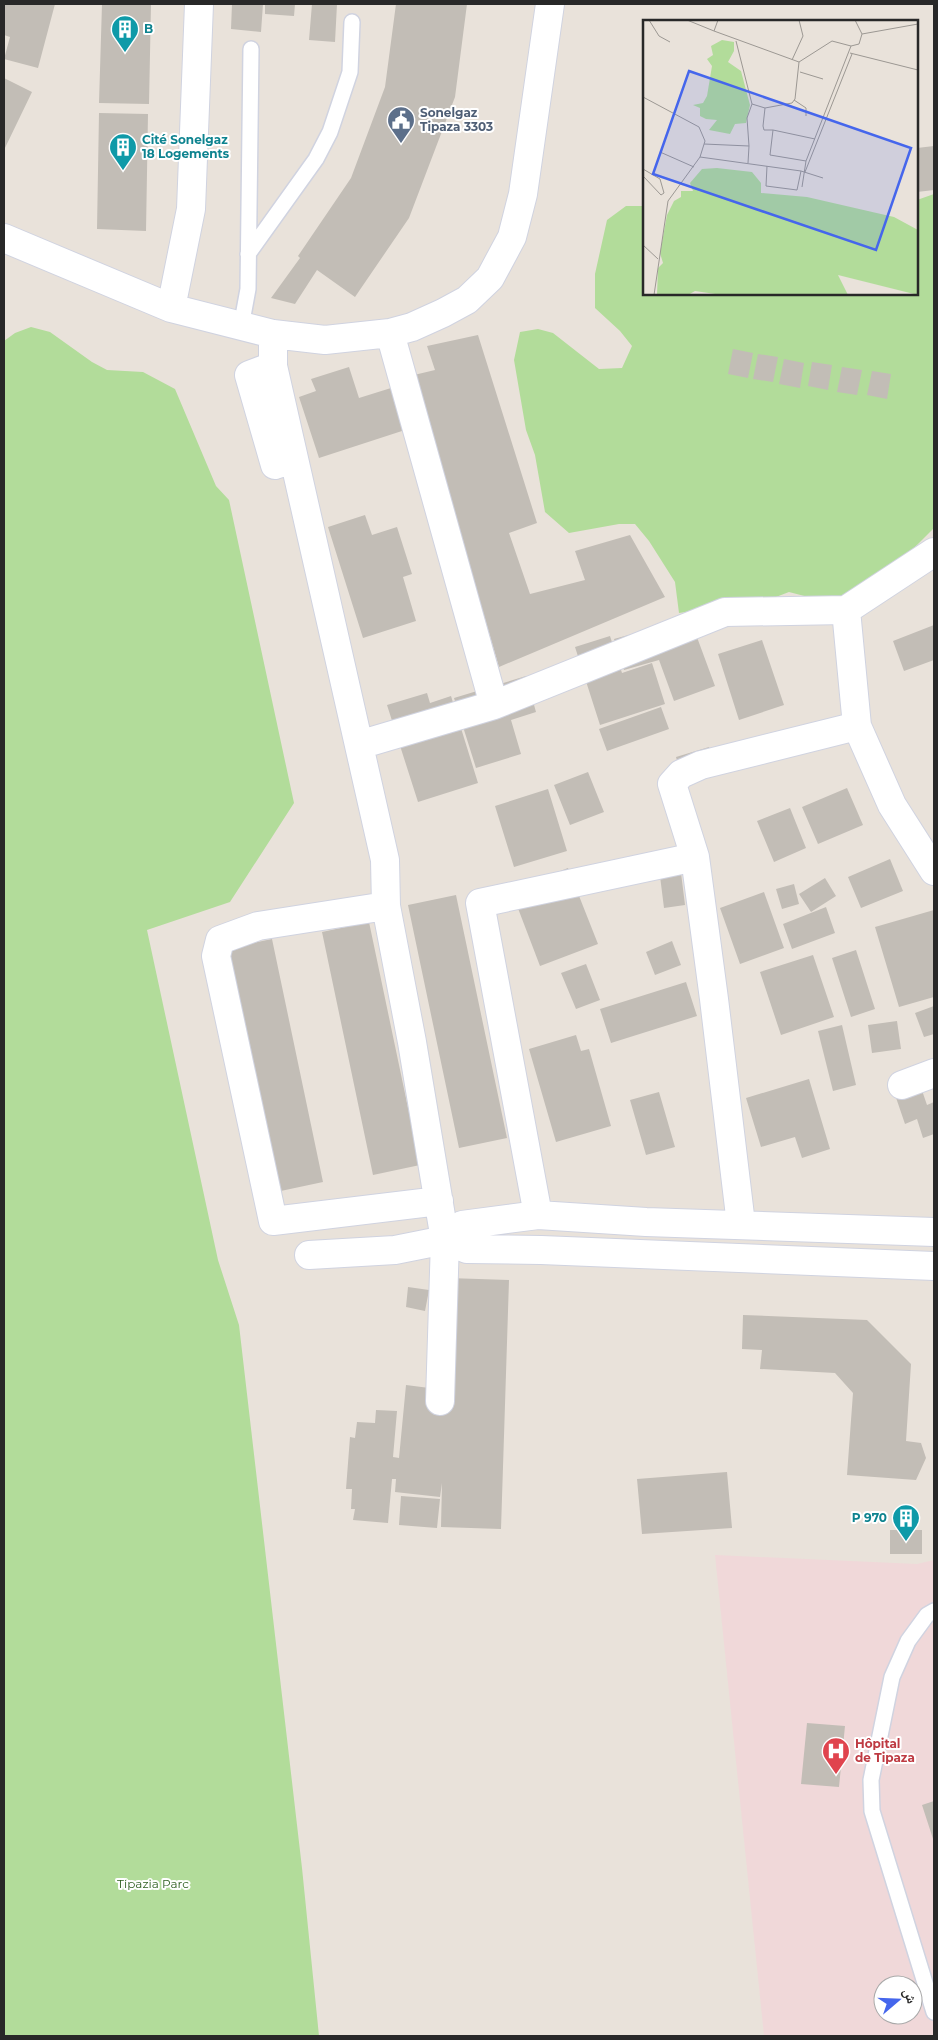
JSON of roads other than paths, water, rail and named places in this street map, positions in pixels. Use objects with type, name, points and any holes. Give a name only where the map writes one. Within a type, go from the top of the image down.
[{"type":"street","points":[[171,308],[191,209],[199,4]]},
{"type":"street","points":[[4,238],[171,308],[273,334],[325,340],[390,333],[412,327],[443,314],[467,300],[490,278],[512,237],[524,194],[550,4]]},
{"type":"street","points":[[390,333],[494,705]]},
{"type":"street","points":[[273,334],[273,366],[385,860],[386,906],[412,1042],[439,1201],[444,1240],[440,1401]]},
{"type":"street","points":[[359,745],[494,705],[724,612],[846,610],[934,552]]},
{"type":"street","points":[[846,610],[857,726],[892,804],[934,871]]},
{"type":"street","points":[[741,1224],[695,857],[672,784],[681,774],[701,765],[857,726]]},
{"type":"street","points":[[538,1215],[480,903],[695,857]]},
{"type":"street","points":[[386,906],[258,926],[220,940],[216,956],[273,1221],[439,1201]]},
{"type":"street","points":[[902,1085],[934,1073]]},
{"type":"street","points":[[309,1255],[395,1250],[444,1240],[462,1225],[538,1215],[646,1222],[934,1232]]},
{"type":"street","points":[[444,1240],[467,1249],[542,1250],[934,1266]]},
{"type":"lane","points":[[248,254],[316,160],[330,132],[350,72],[352,22]]},
{"type":"lane","points":[[241,327],[248,290],[251,48]]},
{"type":"lane","points":[[934,1611],[927,1615],[908,1641],[892,1676],[871,1780],[872,1811],[934,2012]]},
{"type":"place","name":"B","points":[[125,53]]},
{"type":"place","name":"Sonelgaz Tipaza 3303","points":[[401,144]]},
{"type":"place","name":"Cité Sonelgaz 18 Logements","points":[[123,171]]},
{"type":"place","name":"P 970","points":[[906,1542]]},
{"type":"place","name":"Hôpital de Tipaza","points":[[836,1775]]},
{"type":"park label","name":"Tipazia Parc","points":[[153,1884]]}]
